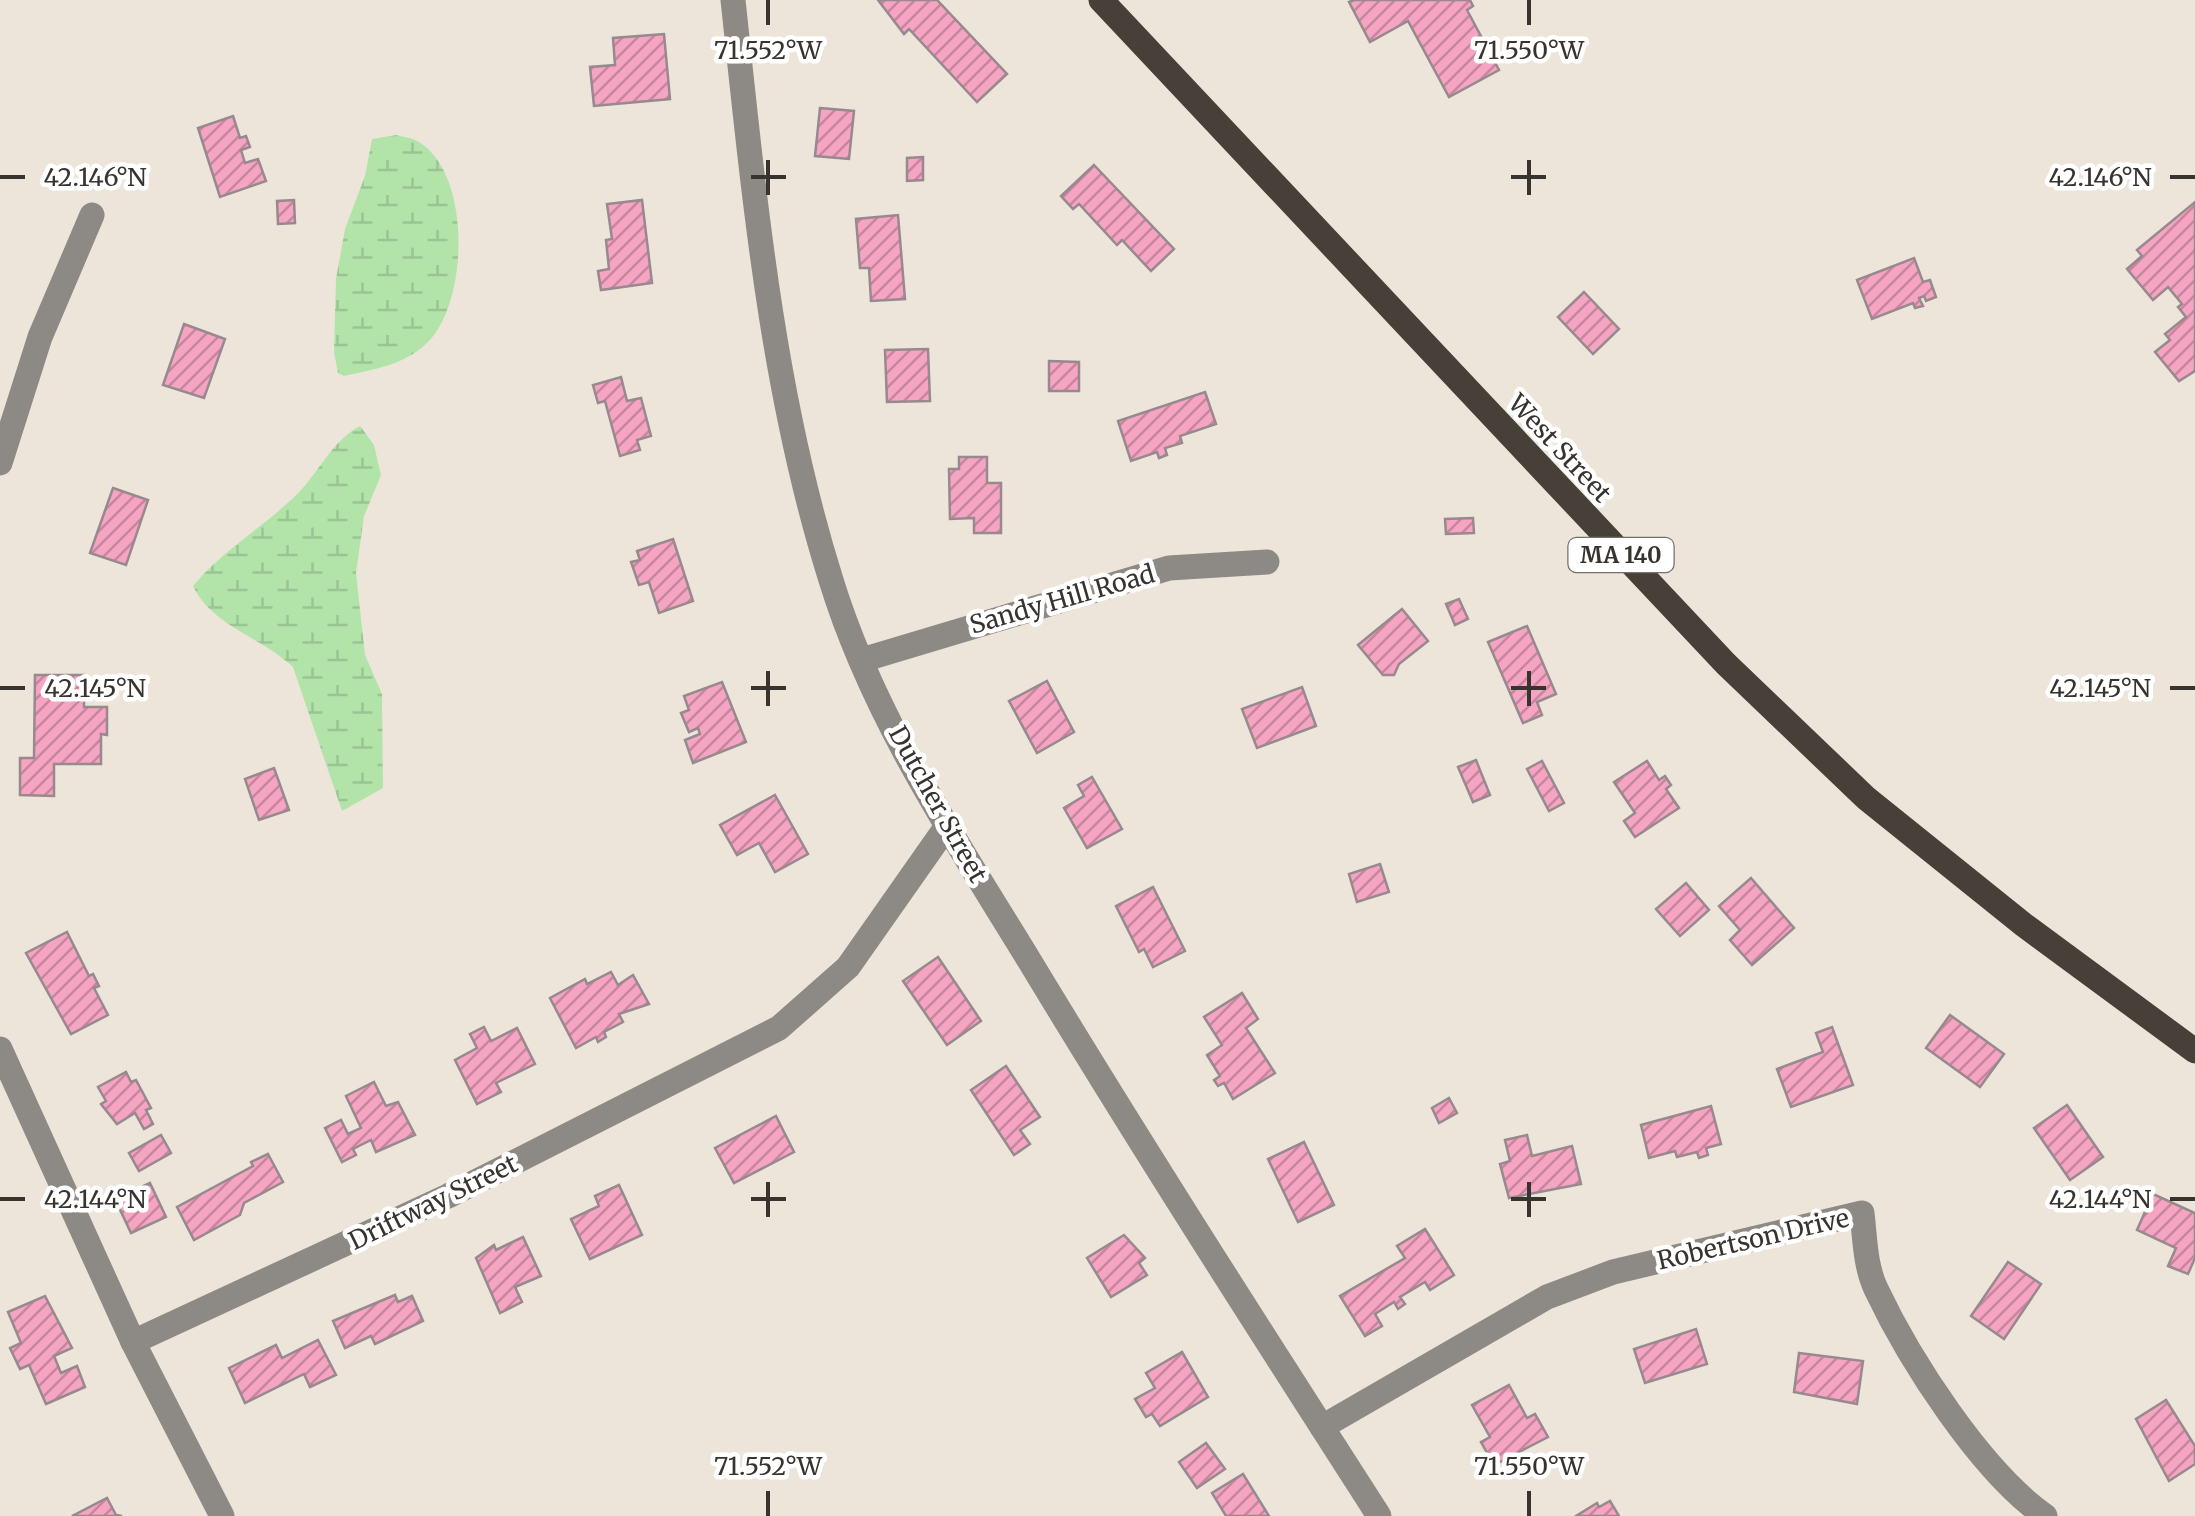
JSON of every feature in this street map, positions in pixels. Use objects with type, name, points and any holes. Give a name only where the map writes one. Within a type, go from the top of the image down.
[{"type":"main road","name":"West Street","points":[[1101,0],[1726,664],[1866,798],[2024,925],[2195,1051]]},
{"type":"street","name":"Dutcher Street","points":[[734,0],[756,204],[780,366],[832,583],[862,660],[947,826],[1378,1516]]},
{"type":"street","points":[[0,463],[40,336],[92,216]]},
{"type":"street","name":"Sandy Hill Road","points":[[862,660],[1169,568],[1267,562]]},
{"type":"street","name":"Driftway Street","points":[[133,1342],[431,1204],[779,1028],[848,967],[947,826]]},
{"type":"street","points":[[0,1048],[133,1342],[222,1516]]},
{"type":"street","name":"Robertson Drive","points":[[1322,1427],[1547,1297],[1613,1272],[1862,1214],[1875,1287],[1933,1384],[1988,1466],[2044,1516]]},
{"type":"green space","points":[[397,135],[419,142],[436,158],[448,181],[456,209],[458,238],[451,297],[442,322],[420,349],[390,365],[344,376],[338,373],[334,352],[336,279],[345,229],[365,176],[372,139]]},
{"type":"green space","points":[[360,426],[374,445],[381,475],[364,516],[356,573],[365,655],[382,694],[383,788],[342,811],[293,667],[225,622],[193,586],[292,499],[340,441]]},
{"type":"building","points":[[878,0],[937,0],[1007,74],[977,102],[909,29],[904,34]]},
{"type":"building","points":[[1470,0],[1473,6],[1467,10],[1499,70],[1449,97],[1408,21],[1370,42],[1349,2]]},
{"type":"building","points":[[664,34],[670,99],[594,106],[590,67],[615,65],[613,38]]},
{"type":"building","points":[[820,108],[854,111],[849,159],[815,156]]},
{"type":"building","points":[[233,116],[240,138],[246,136],[250,147],[241,150],[245,163],[258,159],[266,181],[220,197],[198,128]]},
{"type":"building","points":[[923,157],[923,180],[907,181],[907,158]]},
{"type":"building","points":[[1094,165],[1174,249],[1151,271],[1122,240],[1117,245],[1079,204],[1073,209],[1061,196]]},
{"type":"building","points":[[294,200],[295,223],[278,224],[277,201]]},
{"type":"building","points":[[642,200],[652,283],[601,290],[598,271],[609,269],[606,240],[612,239],[607,204]]},
{"type":"building","points":[[2195,202],[2195,371],[2179,381],[2155,352],[2170,340],[2165,334],[2186,317],[2178,307],[2182,304],[2168,287],[2153,300],[2127,269],[2142,256],[2137,250]]},
{"type":"building","points":[[898,215],[905,299],[871,301],[869,268],[860,268],[856,219]]},
{"type":"building","points":[[1914,258],[1923,282],[1930,280],[1936,297],[1926,301],[1924,296],[1919,298],[1923,306],[1915,308],[1913,303],[1872,319],[1857,280]]},
{"type":"building","points":[[1584,292],[1619,329],[1593,354],[1558,317]]},
{"type":"building","points":[[184,324],[225,339],[204,398],[163,385]]},
{"type":"building","points":[[928,349],[930,401],[887,402],[885,350]]},
{"type":"building","points":[[1049,361],[1079,362],[1079,391],[1049,391]]},
{"type":"building","points":[[621,377],[627,401],[641,398],[651,436],[637,440],[640,450],[620,456],[605,401],[598,403],[593,385]]},
{"type":"building","points":[[1205,392],[1216,424],[1180,436],[1182,443],[1165,448],[1167,455],[1159,458],[1157,452],[1131,461],[1118,421]]},
{"type":"building","points":[[959,457],[987,457],[987,483],[1001,483],[1001,533],[974,533],[974,518],[950,519],[949,469],[959,469]]},
{"type":"building","points":[[113,488],[148,500],[126,565],[90,553]]},
{"type":"building","points":[[1473,518],[1474,533],[1446,534],[1445,519]]},
{"type":"building","points":[[673,539],[693,601],[659,613],[649,582],[639,585],[631,562],[640,560],[637,551]]},
{"type":"building","points":[[1459,599],[1468,619],[1455,625],[1446,604]]},
{"type":"building","points":[[1402,609],[1428,641],[1399,664],[1394,675],[1383,675],[1358,645]]},
{"type":"building","points":[[1527,626],[1556,694],[1537,702],[1542,715],[1523,723],[1488,642]]},
{"type":"building","points":[[35,675],[84,675],[84,707],[107,707],[107,735],[101,734],[101,764],[54,764],[54,796],[20,795],[20,758],[34,758]]},
{"type":"building","points":[[1047,681],[1074,732],[1037,753],[1009,701]]},
{"type":"building","points":[[722,682],[746,742],[693,763],[685,740],[700,734],[698,728],[689,732],[681,713],[689,710],[684,696]]},
{"type":"building","points":[[1302,687],[1316,726],[1257,748],[1242,709]]},
{"type":"building","points":[[1476,760],[1490,795],[1473,802],[1458,767]]},
{"type":"building","points":[[1542,761],[1564,803],[1549,811],[1527,769]]},
{"type":"building","points":[[1647,761],[1659,780],[1665,776],[1671,785],[1666,789],[1679,808],[1635,837],[1624,821],[1635,813],[1614,782]]},
{"type":"building","points":[[274,768],[289,810],[259,820],[245,779]]},
{"type":"building","points":[[1092,777],[1122,829],[1087,848],[1064,808],[1084,796],[1078,785]]},
{"type":"building","points":[[775,795],[808,854],[775,872],[759,843],[737,855],[720,825]]},
{"type":"building","points":[[1380,864],[1389,892],[1357,902],[1349,874]]},
{"type":"building","points":[[1751,878],[1794,928],[1752,965],[1730,940],[1740,930],[1719,906]]},
{"type":"building","points":[[1686,883],[1709,910],[1680,936],[1656,909]]},
{"type":"building","points":[[1153,887],[1185,951],[1153,967],[1144,949],[1139,952],[1116,906]]},
{"type":"building","points":[[67,932],[89,976],[93,974],[99,986],[94,988],[108,1015],[71,1034],[26,953]]},
{"type":"building","points":[[938,957],[981,1021],[947,1045],[903,981]]},
{"type":"building","points":[[611,972],[618,985],[633,975],[649,1004],[619,1014],[623,1022],[604,1032],[606,1037],[598,1042],[596,1037],[576,1048],[550,998],[585,979],[587,984]]},
{"type":"building","points":[[1242,993],[1258,1019],[1246,1028],[1275,1073],[1233,1099],[1224,1083],[1218,1086],[1214,1080],[1220,1076],[1207,1055],[1222,1045],[1204,1017]]},
{"type":"building","points":[[1950,1015],[2004,1054],[1980,1087],[1926,1048]]},
{"type":"building","points":[[484,1027],[491,1041],[517,1028],[535,1064],[496,1083],[501,1092],[477,1104],[455,1060],[477,1048],[470,1034]]},
{"type":"building","points":[[1832,1027],[1853,1085],[1791,1107],[1777,1069],[1823,1052],[1816,1033]]},
{"type":"building","points":[[1006,1066],[1040,1117],[1020,1130],[1030,1144],[1014,1155],[971,1090]]},
{"type":"building","points":[[126,1072],[131,1082],[136,1080],[151,1108],[146,1110],[153,1124],[144,1129],[135,1113],[117,1124],[101,1104],[106,1101],[98,1087]]},
{"type":"building","points":[[374,1082],[386,1106],[398,1102],[415,1135],[376,1152],[371,1140],[353,1149],[356,1155],[342,1162],[325,1128],[341,1120],[348,1134],[361,1128],[346,1096]]},
{"type":"building","points":[[1449,1098],[1457,1113],[1439,1123],[1432,1108]]},
{"type":"building","points":[[2067,1105],[2103,1157],[2070,1180],[2034,1128]]},
{"type":"building","points":[[1711,1106],[1721,1144],[1706,1148],[1708,1155],[1699,1158],[1697,1152],[1677,1157],[1675,1151],[1649,1158],[1641,1125]]},
{"type":"building","points":[[776,1116],[794,1152],[734,1183],[715,1148]]},
{"type":"building","points":[[161,1135],[171,1153],[139,1171],[129,1153]]},
{"type":"building","points":[[1527,1135],[1532,1156],[1572,1146],[1581,1184],[1509,1198],[1500,1164],[1510,1161],[1505,1140]]},
{"type":"building","points":[[1304,1142],[1334,1205],[1298,1222],[1268,1159]]},
{"type":"building","points":[[268,1154],[283,1182],[244,1203],[240,1215],[194,1240],[177,1207]]},
{"type":"building","points":[[150,1183],[166,1217],[131,1233],[115,1199]]},
{"type":"building","points":[[619,1185],[642,1235],[590,1259],[571,1219],[599,1206],[595,1196]]},
{"type":"building","points":[[2153,1194],[2195,1213],[2195,1258],[2188,1274],[2168,1266],[2176,1248],[2137,1230]]},
{"type":"building","points":[[1425,1229],[1454,1275],[1430,1290],[1425,1282],[1400,1297],[1405,1304],[1398,1309],[1394,1302],[1375,1314],[1382,1326],[1365,1336],[1340,1296],[1405,1258],[1397,1246]]},
{"type":"building","points":[[1124,1235],[1145,1258],[1139,1263],[1147,1275],[1111,1297],[1087,1258]]},
{"type":"building","points":[[523,1237],[541,1276],[515,1287],[522,1302],[500,1313],[476,1258],[494,1245],[496,1250]]},
{"type":"building","points":[[2008,1262],[2041,1284],[2004,1339],[1971,1316]]},
{"type":"building","points":[[395,1295],[398,1302],[412,1296],[423,1321],[375,1344],[371,1336],[345,1348],[333,1321]]},
{"type":"building","points":[[45,1296],[72,1348],[54,1356],[61,1373],[77,1366],[85,1387],[46,1404],[29,1365],[20,1369],[10,1348],[21,1343],[8,1312]]},
{"type":"building","points":[[1696,1329],[1707,1364],[1645,1383],[1634,1349]]},
{"type":"building","points":[[318,1340],[336,1375],[310,1387],[304,1374],[245,1403],[229,1368],[276,1345],[282,1358]]},
{"type":"building","points":[[1182,1352],[1208,1397],[1160,1426],[1152,1414],[1146,1417],[1135,1399],[1155,1388],[1146,1373]]},
{"type":"building","points":[[1799,1353],[1863,1361],[1857,1404],[1794,1392]]},
{"type":"building","points":[[1509,1385],[1527,1418],[1535,1414],[1548,1437],[1494,1465],[1481,1442],[1490,1437],[1472,1405]]},
{"type":"building","points":[[2166,1400],[2195,1446],[2195,1464],[2169,1481],[2136,1419]]},
{"type":"building","points":[[1206,1443],[1225,1469],[1197,1488],[1179,1462]]},
{"type":"building","points":[[1243,1474],[1269,1516],[1226,1516],[1212,1493]]},
{"type":"building","points":[[107,1498],[116,1515],[122,1516],[72,1516]]},
{"type":"building","points":[[1610,1501],[1619,1516],[1576,1516],[1597,1503],[1599,1507]]}]
